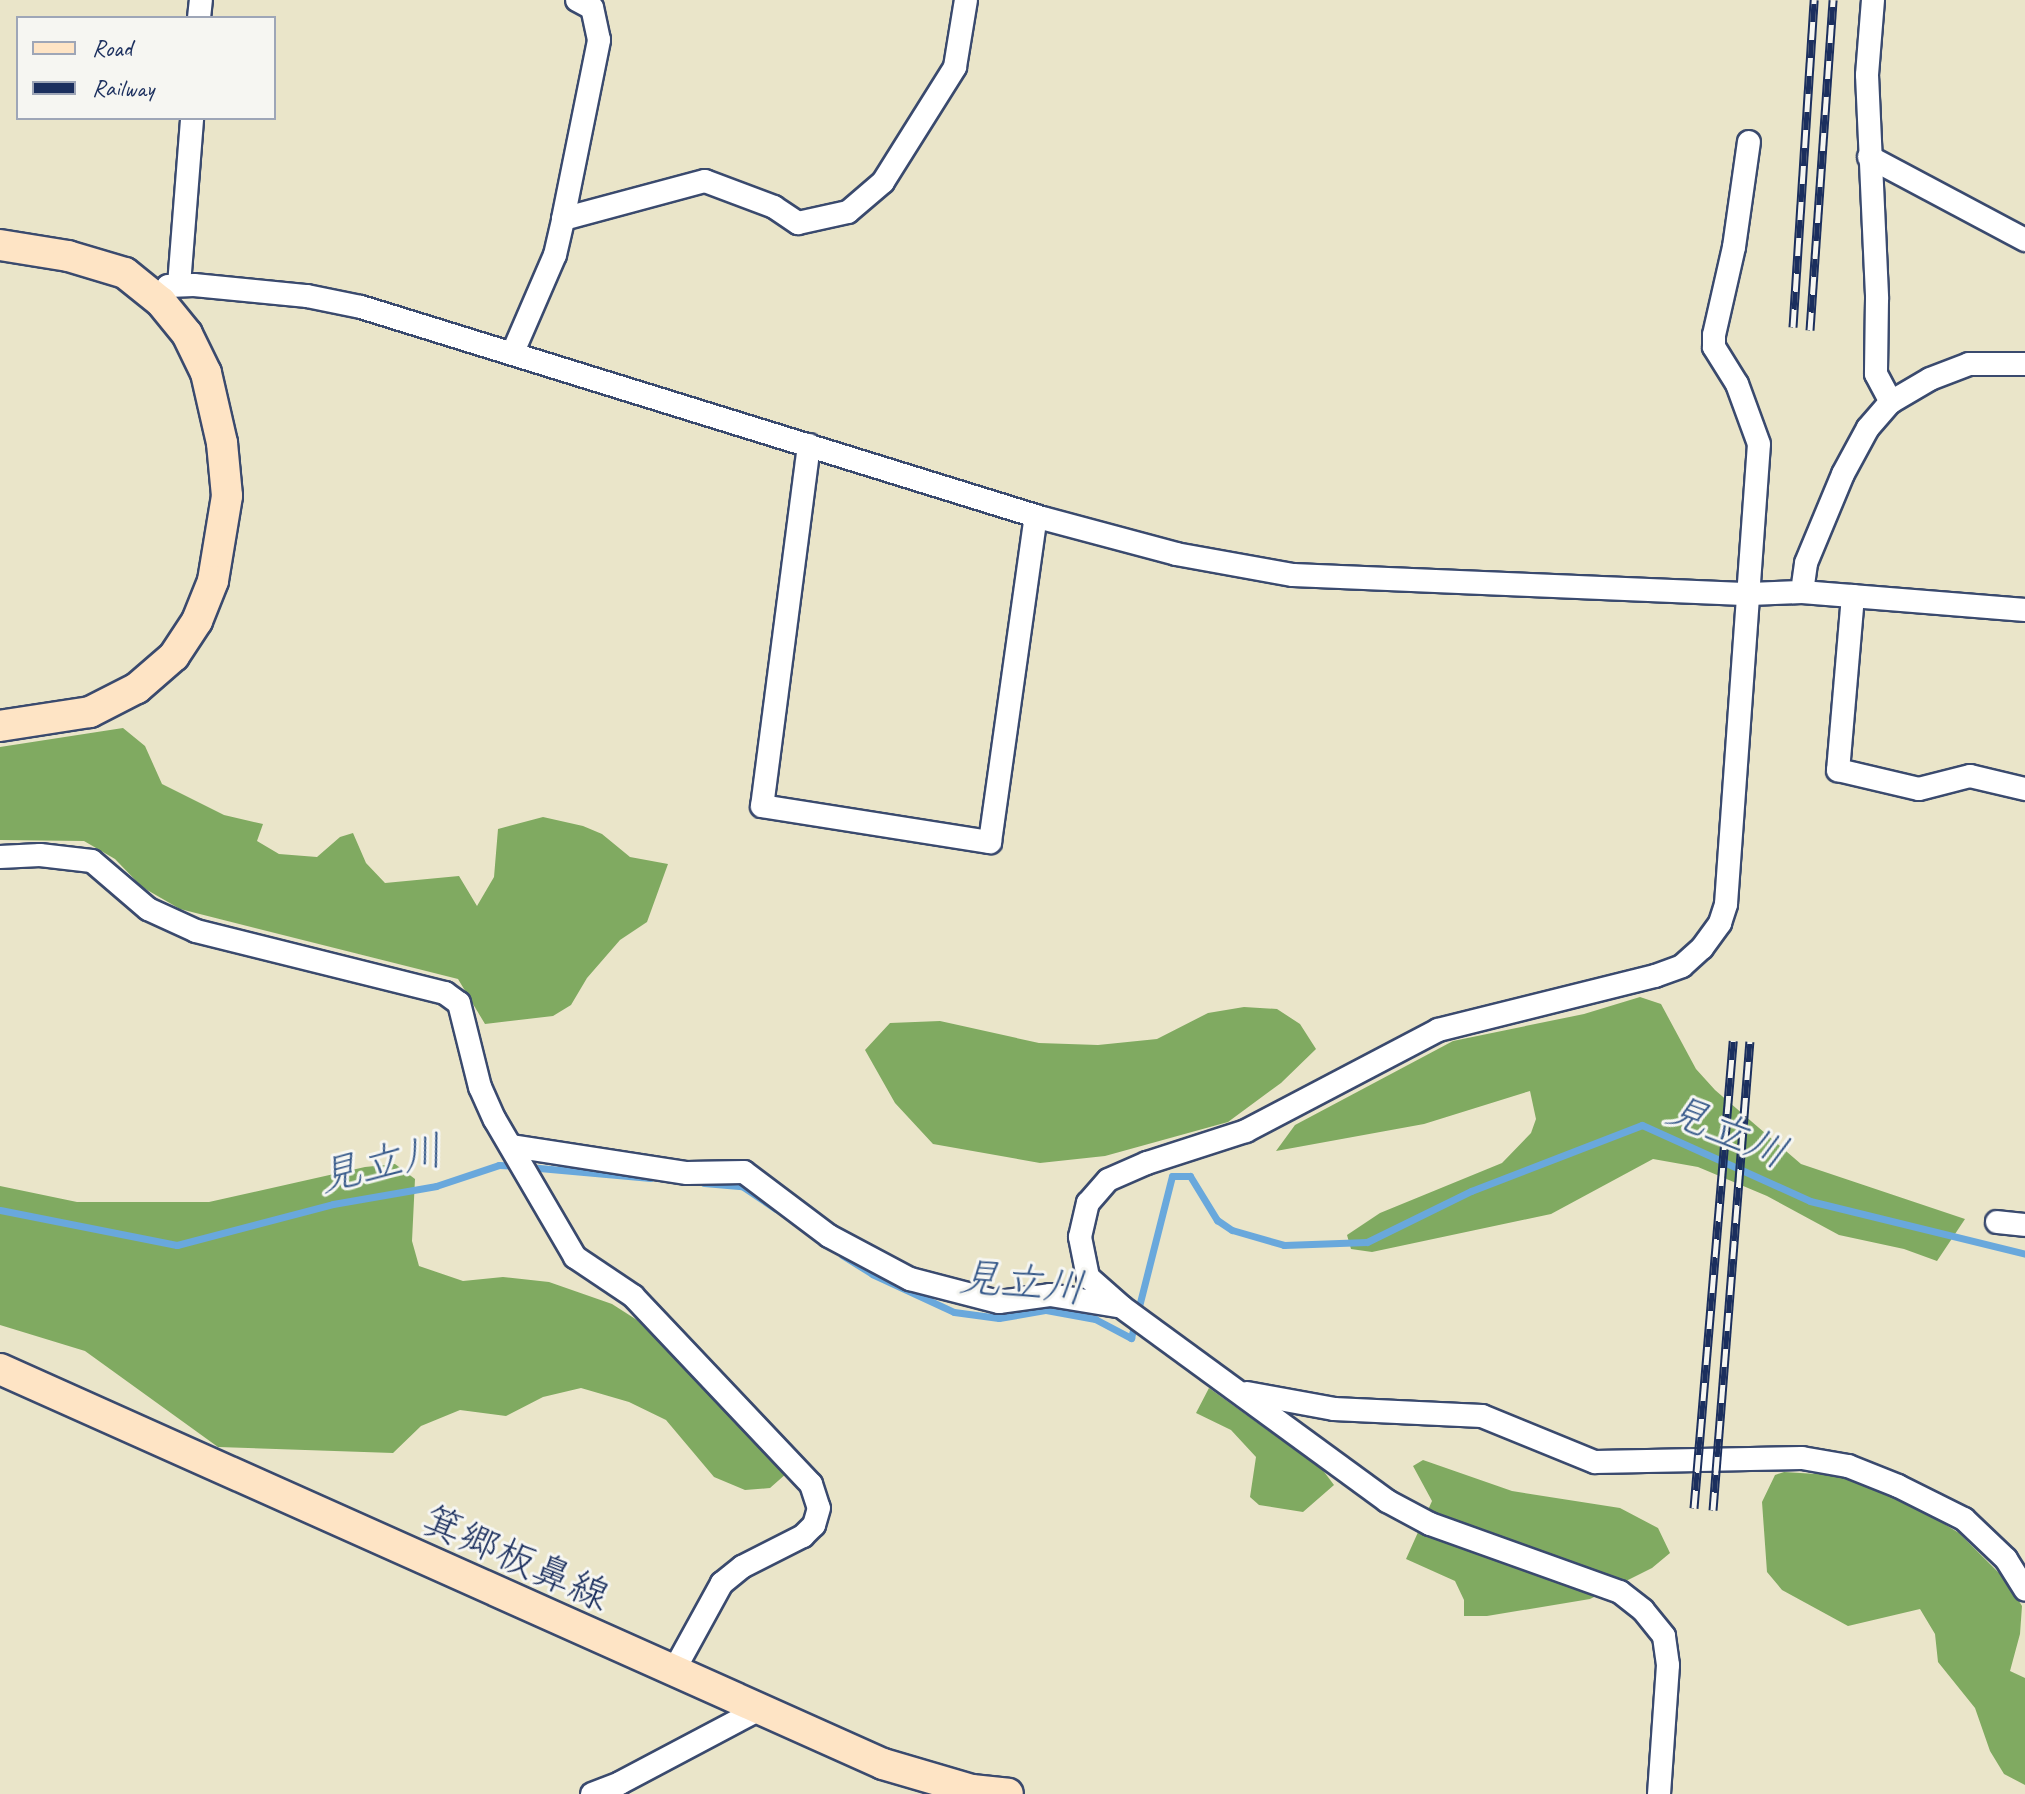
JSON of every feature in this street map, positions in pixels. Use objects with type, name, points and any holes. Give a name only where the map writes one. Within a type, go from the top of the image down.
[{"type":"main road","points":[[0,245],[68,256],[125,273],[170,294],[206,373],[222,443],[227,496],[213,581],[197,621],[174,656],[137,688],[90,712],[0,726]]},
{"type":"main road","name":"箕郷板鼻線","points":[[0,1369],[883,1764],[972,1790],[1008,1794]]},
{"type":"street","points":[[513,352],[555,255],[599,40],[592,8],[577,0]]},
{"type":"street","points":[[563,219],[705,181],[774,207],[798,223],[848,212],[883,182],[955,67],[966,0]]},
{"type":"street","points":[[1873,0],[1867,75],[1877,299],[1876,374],[1891,402]]},
{"type":"street","points":[[192,120],[170,294],[307,296],[361,307],[1036,516],[1176,554],[1293,575],[1750,594],[1802,592],[2025,610]]},
{"type":"street","points":[[1659,1794],[1668,1665],[1664,1636],[1643,1610],[1620,1592],[1430,1524],[1387,1501],[1122,1307],[1088,1277],[1080,1237],[1088,1203],[1108,1180],[1147,1163],[1246,1131],[1438,1030],[1655,976],[1682,966],[1702,948],[1720,923],[1726,904],[1759,444],[1737,384],[1714,347],[1749,142]]},
{"type":"street","points":[[1869,157],[2025,240]]},
{"type":"street","points":[[1802,592],[1806,563],[1843,474],[1868,428],[1891,402],[1930,379],[1969,364],[2025,364]]},
{"type":"street","points":[[809,445],[762,806],[990,842],[1036,516]]},
{"type":"street","points":[[1853,596],[1838,770],[1919,789],[1970,776],[2025,789]]},
{"type":"street","points":[[0,857],[40,855],[92,861],[148,909],[196,931],[445,993],[459,1003],[480,1087],[495,1120],[575,1257],[633,1296],[811,1484],[819,1508],[814,1525],[803,1536],[742,1567],[722,1583],[673,1672]]},
{"type":"street","points":[[512,1146],[687,1173],[744,1172],[829,1236],[910,1279],[999,1302],[1050,1295],[1122,1307]]},
{"type":"street","points":[[1997,1222],[2025,1225]]},
{"type":"street","points":[[1234,1389],[1334,1409],[1482,1416],[1595,1462],[1802,1458],[1848,1466],[1898,1486],[1964,1519],[2006,1559],[2025,1589]]},
{"type":"street","points":[[592,1794],[620,1783],[758,1710]]},
{"type":"green space","points":[[123,728],[145,746],[162,784],[224,815],[263,824],[257,841],[279,854],[317,857],[340,837],[353,833],[366,863],[385,883],[459,876],[477,906],[494,877],[498,829],[543,817],[583,826],[602,834],[630,857],[668,864],[647,922],[620,940],[587,978],[571,1005],[553,1016],[485,1024],[458,979],[180,909],[142,887],[115,859],[84,841],[0,840],[0,747]]},
{"type":"green space","points":[[1640,997],[1661,1004],[1696,1069],[1715,1090],[1801,1164],[1965,1219],[1937,1261],[1904,1249],[1839,1235],[1767,1196],[1698,1167],[1653,1159],[1551,1214],[1372,1252],[1351,1249],[1347,1235],[1380,1213],[1502,1163],[1531,1133],[1536,1119],[1530,1091],[1424,1124],[1276,1151],[1295,1125],[1453,1041],[1584,1014]]},
{"type":"green space","points":[[1244,1007],[1277,1009],[1300,1024],[1316,1049],[1281,1083],[1228,1122],[1105,1156],[1040,1163],[933,1144],[895,1103],[865,1050],[890,1023],[940,1021],[1039,1043],[1098,1045],[1157,1039],[1208,1013]]},
{"type":"green space","points":[[395,1164],[415,1179],[412,1241],[419,1266],[463,1281],[503,1277],[549,1282],[612,1304],[637,1320],[787,1473],[770,1488],[745,1490],[714,1477],[666,1420],[629,1402],[581,1388],[543,1397],[506,1416],[460,1410],[421,1426],[393,1453],[218,1447],[85,1351],[0,1325],[0,1186],[77,1202],[209,1202],[365,1167]]},
{"type":"green space","points":[[1209,1388],[1322,1469],[1334,1485],[1303,1512],[1259,1505],[1250,1497],[1256,1457],[1231,1430],[1196,1413]]},
{"type":"green space","points":[[1423,1460],[1512,1491],[1620,1508],[1658,1528],[1670,1553],[1652,1568],[1590,1599],[1487,1616],[1464,1616],[1464,1600],[1455,1581],[1406,1559],[1432,1501],[1413,1466]]},
{"type":"green space","points":[[1784,1472],[1833,1475],[1892,1492],[1959,1533],[2006,1580],[2022,1606],[2020,1634],[2010,1671],[2025,1678],[2025,1785],[2004,1774],[1990,1751],[1975,1708],[1938,1662],[1935,1634],[1920,1609],[1848,1626],[1782,1590],[1767,1572],[1762,1502],[1775,1475]]},
{"type":"waterway","name":"見立川","points":[[842,1255],[872,1274],[954,1312],[999,1318],[1046,1310],[1095,1319],[1131,1338],[1172,1176],[1190,1176],[1217,1220],[1232,1230],[1284,1245],[1367,1242],[1471,1191],[1642,1125],[1810,1201],[2025,1254]]},
{"type":"waterway","name":"見立川","points":[[0,1210],[177,1245],[333,1204],[436,1186],[499,1165],[516,1166]]},
{"type":"waterway","name":"見立川","points":[[528,1167],[651,1178]]},
{"type":"waterway","name":"見立川","points":[[704,1183],[742,1186],[776,1209]]},
{"type":"railway","points":[[1793,327],[1814,0]]},
{"type":"railway","points":[[1810,330],[1833,0]]},
{"type":"railway","points":[[1694,1508],[1733,1041]]},
{"type":"railway","points":[[1713,1510],[1750,1041]]}]
